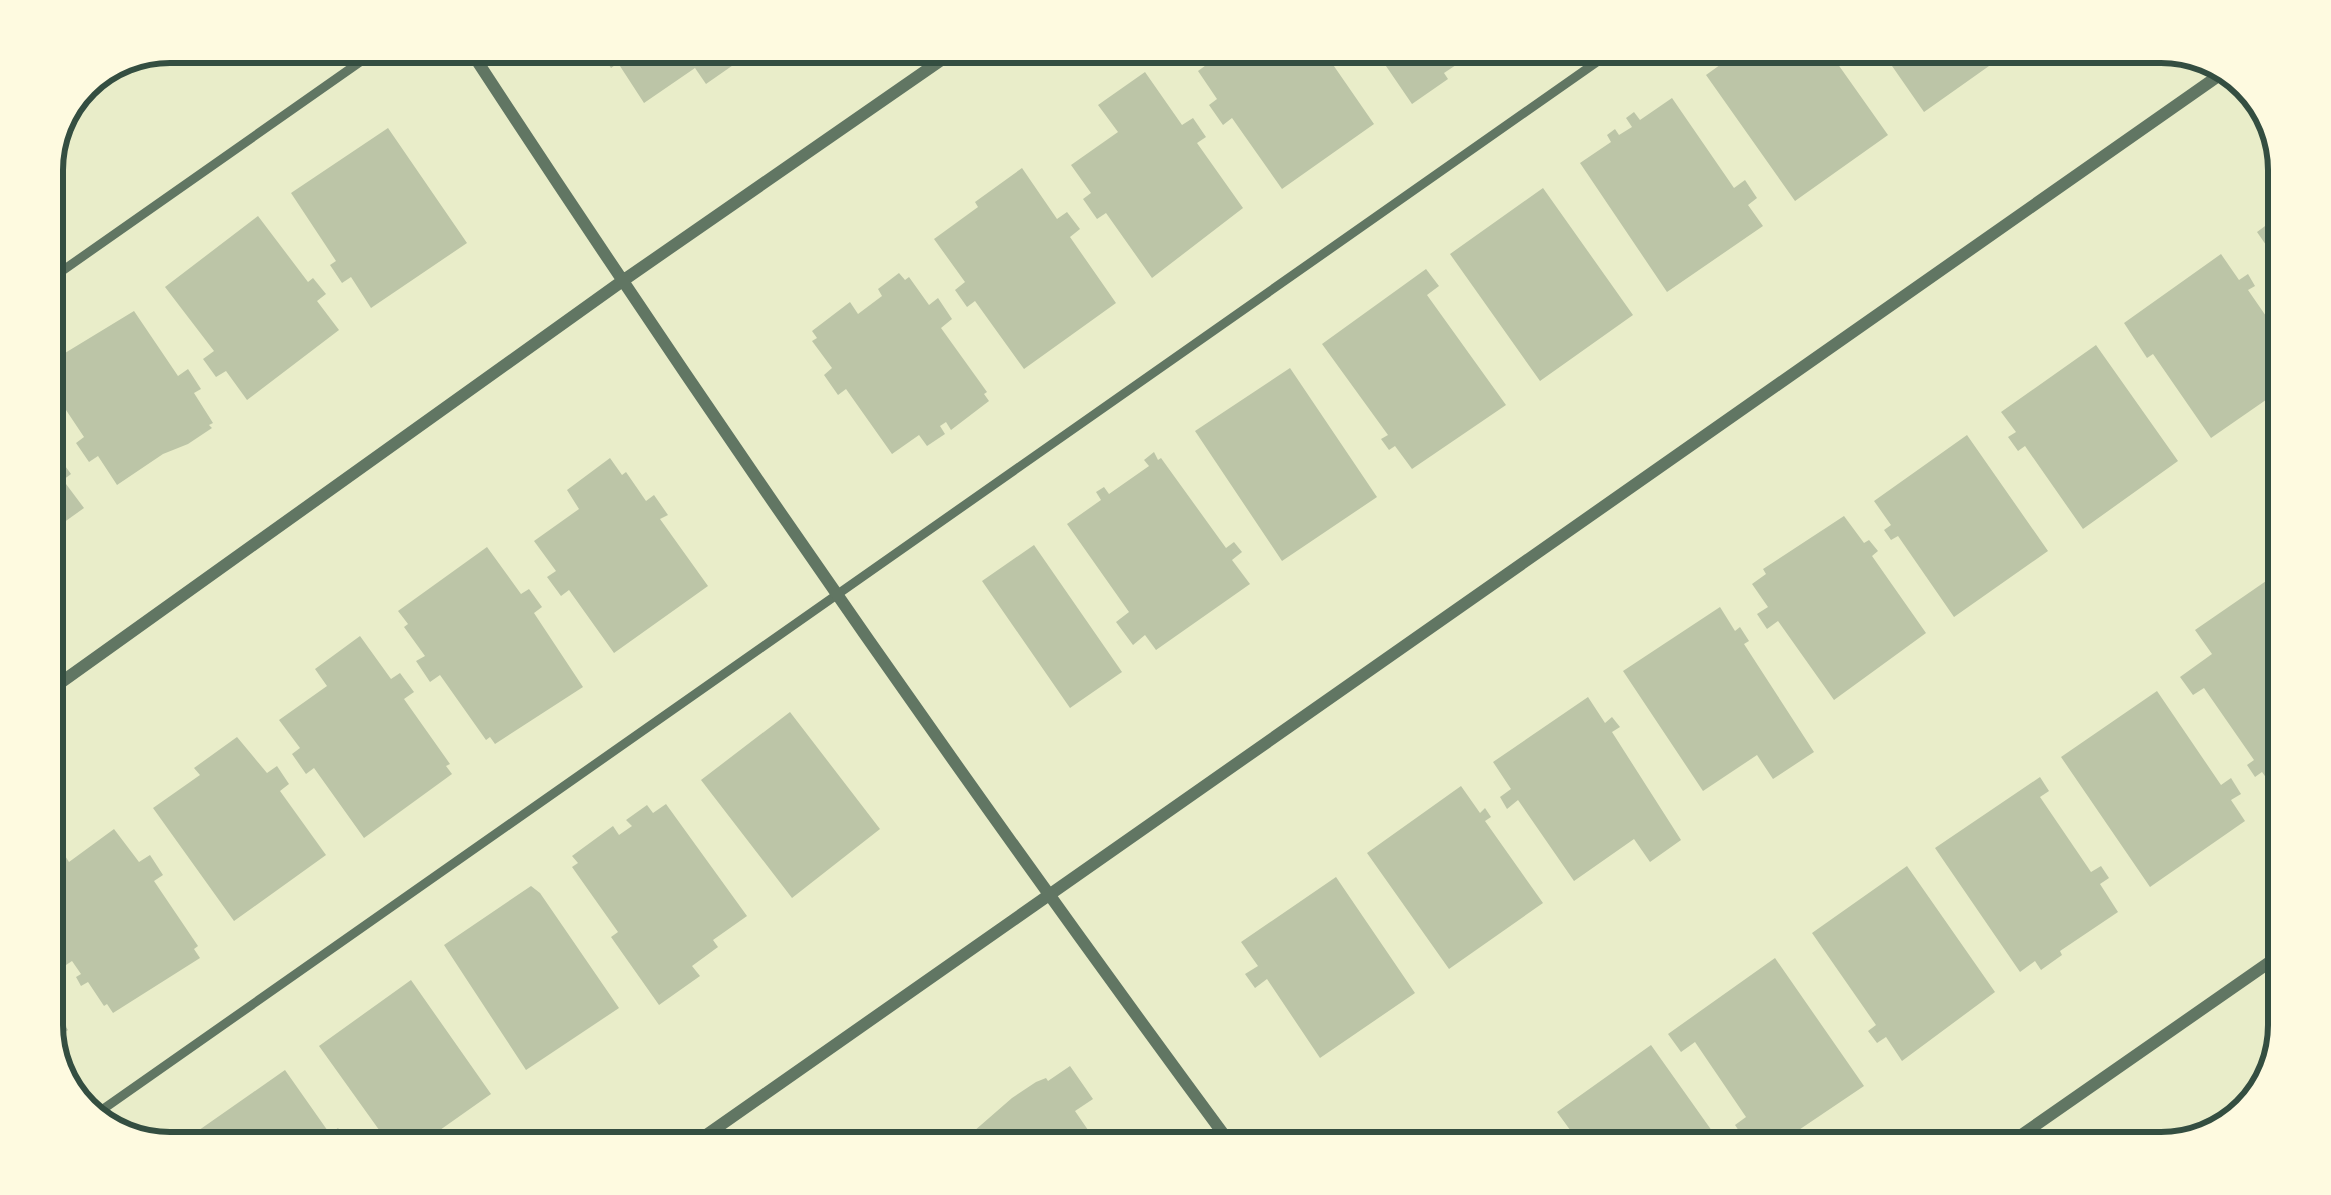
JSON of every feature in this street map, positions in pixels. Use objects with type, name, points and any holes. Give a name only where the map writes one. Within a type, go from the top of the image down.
[{"type":"street","points":[[478,63],[621,282],[1047,896],[1222,1132]]},
{"type":"street","points":[[63,681],[936,63]]},
{"type":"street","points":[[711,1132],[2215,78]]},
{"type":"street","points":[[2026,1132],[2268,963]]},
{"type":"lane","points":[[63,271],[360,63]]},
{"type":"lane","points":[[104,1109],[1595,63]]},
{"type":"building","points":[[618,63],[736,63],[706,84],[695,68],[644,103]]},
{"type":"building","points":[[1209,63],[1332,63],[1374,124],[1282,189],[1232,118],[1223,125],[1209,105],[1217,99],[1198,71]]},
{"type":"building","points":[[1384,63],[1459,63],[1444,73],[1448,79],[1412,104]]},
{"type":"building","points":[[1723,63],[1837,63],[1888,135],[1795,201],[1706,75]]},
{"type":"building","points":[[1890,63],[1993,63],[1924,112]]},
{"type":"building","points":[[1145,72],[1182,125],[1193,118],[1206,137],[1197,143],[1243,208],[1152,278],[1106,213],[1097,219],[1083,199],[1091,193],[1071,165],[1118,132],[1098,105]]},
{"type":"building","points":[[1672,98],[1734,188],[1745,180],[1757,198],[1748,205],[1763,226],[1667,292],[1580,163],[1611,142],[1607,135],[1615,129],[1619,135],[1632,127],[1626,118],[1634,112],[1640,120]]},
{"type":"building","points":[[388,128],[467,243],[371,308],[351,277],[342,283],[330,265],[336,261],[291,193]]},
{"type":"building","points":[[1022,168],[1057,219],[1067,212],[1080,229],[1070,237],[1116,303],[1024,369],[975,301],[967,307],[955,290],[965,282],[934,239]]},
{"type":"building","points":[[1543,188],[1633,315],[1540,381],[1450,254]]},
{"type":"building","points":[[258,216],[308,282],[313,278],[326,294],[317,301],[339,330],[247,400],[226,371],[216,377],[203,359],[214,351],[165,287]]},
{"type":"building","points":[[2268,224],[2268,248],[2257,232]]},
{"type":"building","points":[[2221,254],[2239,280],[2248,274],[2255,286],[2248,290],[2268,319],[2268,398],[2211,438],[2153,354],[2147,358],[2124,323]]},
{"type":"building","points":[[1426,269],[1439,286],[1427,295],[1506,405],[1412,469],[1395,446],[1389,450],[1381,439],[1388,435],[1322,344]]},
{"type":"building","points":[[899,273],[905,280],[909,277],[929,305],[938,298],[952,319],[941,328],[989,401],[951,430],[946,422],[940,426],[945,434],[927,446],[919,435],[892,454],[846,389],[838,395],[824,375],[832,368],[812,341],[817,338],[812,331],[850,302],[858,314],[882,296],[878,289]]},
{"type":"building","points":[[134,311],[178,376],[188,369],[201,389],[194,393],[212,428],[117,485],[98,456],[89,462],[76,443],[84,437],[63,406],[63,354]]},
{"type":"building","points":[[2096,345],[2178,461],[2083,529],[2025,446],[2018,451],[2008,437],[2016,432],[2001,412]]},
{"type":"building","points":[[1290,368],[1377,497],[1282,561],[1195,431]]},
{"type":"building","points":[[1967,435],[2048,551],[1954,617],[1898,536],[1891,540],[1884,530],[1891,525],[1874,501]]},
{"type":"building","points":[[1154,452],[1226,548],[1234,542],[1242,552],[1232,560],[1250,584],[1156,650],[1145,635],[1133,645],[1116,622],[1129,612],[1067,524],[1101,500],[1096,492],[1104,487],[1109,494],[1149,466],[1144,460]]},
{"type":"building","points":[[610,458],[646,501],[654,495],[668,515],[660,519],[708,586],[614,653],[569,590],[561,596],[547,577],[556,571],[534,541],[579,509],[567,490]]},
{"type":"building","points":[[63,480],[84,508],[63,523]]},
{"type":"building","points":[[1844,516],[1864,543],[1869,540],[1878,551],[1872,556],[1926,633],[1834,700],[1778,621],[1767,629],[1757,614],[1768,607],[1752,584],[1766,574],[1763,569]]},
{"type":"building","points":[[1034,545],[1122,672],[1070,708],[982,581]]},
{"type":"building","points":[[487,547],[521,594],[529,589],[542,607],[534,613],[583,687],[495,744],[490,737],[486,740],[440,675],[430,682],[416,661],[425,656],[398,611]]},
{"type":"building","points":[[2268,580],[2268,780],[2262,772],[2255,777],[2247,765],[2254,760],[2204,688],[2193,695],[2180,677],[2212,654],[2195,630]]},
{"type":"building","points":[[1720,607],[1735,631],[1740,627],[1749,641],[1744,644],[1814,752],[1773,779],[1757,755],[1703,791],[1623,671]]},
{"type":"building","points":[[360,636],[391,679],[400,673],[414,692],[404,699],[450,764],[446,766],[452,774],[364,838],[314,768],[306,774],[292,754],[300,748],[279,720],[327,686],[315,669]]},
{"type":"building","points":[[2157,691],[2221,785],[2231,778],[2241,794],[2231,800],[2245,821],[2150,887],[2061,757]]},
{"type":"building","points":[[1588,697],[1605,723],[1612,717],[1620,727],[1612,732],[1681,840],[1650,862],[1634,839],[1574,881],[1518,800],[1507,809],[1500,797],[1511,789],[1493,762]]},
{"type":"building","points":[[790,712],[880,829],[792,898],[701,780]]},
{"type":"building","points":[[237,737],[267,773],[277,766],[289,784],[280,791],[326,855],[234,921],[153,808],[200,775],[194,768]]},
{"type":"building","points":[[2040,777],[2049,791],[2040,797],[2091,872],[2101,866],[2109,878],[2100,884],[2118,912],[2060,951],[2062,955],[2041,970],[2035,961],[2020,972],[1935,848]]},
{"type":"building","points":[[1461,786],[1480,813],[1485,808],[1491,817],[1485,821],[1543,903],[1449,969],[1367,853]]},
{"type":"building","points":[[666,804],[747,916],[713,940],[718,947],[692,966],[700,976],[659,1005],[611,937],[618,932],[572,867],[578,863],[572,856],[613,826],[619,835],[632,826],[626,820],[647,805],[653,813]]},
{"type":"building","points":[[114,829],[139,862],[150,855],[163,875],[154,881],[198,946],[194,949],[200,958],[113,1013],[88,982],[81,986],[76,977],[81,974],[72,961],[66,965],[63,961],[63,853],[69,862]]},
{"type":"building","points":[[1907,866],[1995,992],[1902,1061],[1886,1037],[1877,1043],[1868,1031],[1876,1025],[1812,933]]},
{"type":"building","points":[[1336,877],[1415,993],[1320,1058],[1267,979],[1255,988],[1245,974],[1258,966],[1241,942]]},
{"type":"building","points":[[531,886],[619,1008],[526,1070],[444,945]]},
{"type":"building","points":[[1775,958],[1864,1086],[1796,1132],[1740,1132],[1735,1125],[1746,1117],[1695,1042],[1681,1052],[1668,1034]]},
{"type":"building","points":[[411,980],[491,1094],[437,1132],[381,1132],[319,1046]]},
{"type":"building","points":[[1651,1045],[1713,1132],[1572,1132],[1557,1112]]},
{"type":"building","points":[[1070,1066],[1093,1099],[1075,1111],[1089,1132],[973,1132],[1012,1098],[1036,1082],[1048,1081]]},
{"type":"building","points":[[285,1070],[329,1132],[196,1132]]}]
